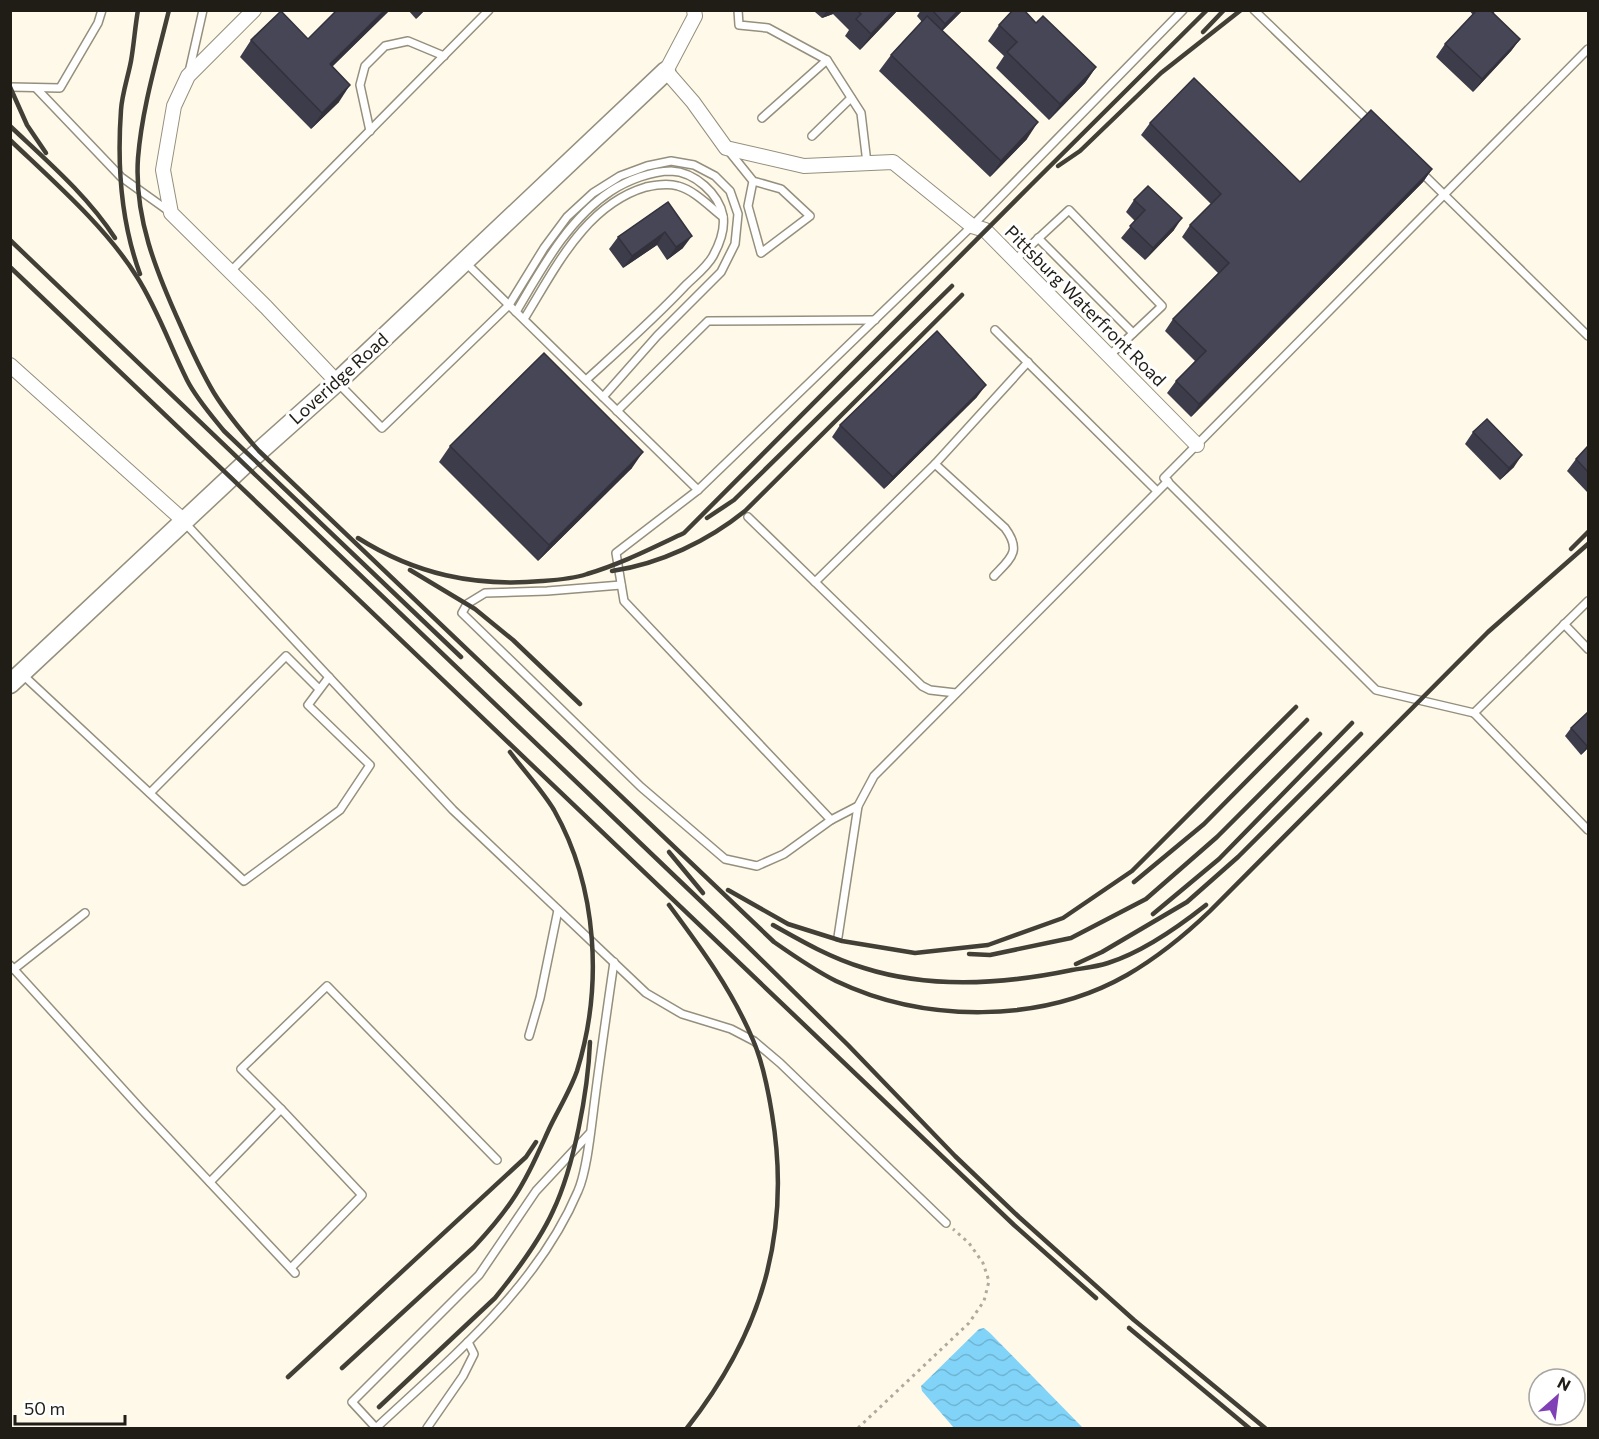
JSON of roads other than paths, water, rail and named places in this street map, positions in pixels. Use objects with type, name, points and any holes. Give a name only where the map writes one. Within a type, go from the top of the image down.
[{"type":"street","points":[[254,10],[188,76],[174,106],[163,170],[171,213],[337,382]]},
{"type":"street","points":[[694,10],[695,16],[666,71],[693,102],[726,148]]},
{"type":"street","name":"Loveridge Road","points":[[16,679],[244,464],[337,382],[666,71]]},
{"type":"street","name":"Pittsburg Waterfront Road","points":[[726,148],[804,166],[893,162],[972,226],[985,230],[1197,445]]},
{"type":"street","points":[[10,365],[184,521]]},
{"type":"lane","points":[[10,87],[60,88],[98,23],[102,10]]},
{"type":"lane","points":[[188,76],[203,10]]},
{"type":"lane","points":[[230,272],[489,10]]},
{"type":"lane","points":[[738,10],[739,25],[768,28],[827,60],[861,113],[867,163]]},
{"type":"lane","points":[[831,820],[624,601],[616,553],[698,490],[972,226],[1183,10]]},
{"type":"lane","points":[[1254,10],[1375,127]]},
{"type":"lane","points":[[370,130],[360,85],[365,66],[378,52],[385,46],[408,40],[444,56]]},
{"type":"lane","points":[[1588,49],[1164,478],[1376,690],[1474,713],[1588,830]]},
{"type":"lane","points":[[762,118],[827,60]]},
{"type":"lane","points":[[36,88],[122,177],[171,213]]},
{"type":"lane","points":[[812,136],[851,98]]},
{"type":"lane","points":[[726,148],[753,181],[781,189],[810,216],[761,252],[748,206],[753,181]]},
{"type":"lane","points":[[337,382],[382,428],[509,304],[544,248],[567,217],[593,193],[620,176],[647,166],[671,161],[694,165],[715,176],[730,191],[738,214],[735,244],[721,272],[657,336],[603,397]]},
{"type":"lane","points":[[1418,168],[1588,336]]},
{"type":"lane","points":[[516,312],[545,264],[566,235],[588,209],[611,191],[631,180],[673,171],[692,177],[706,186],[718,202],[723,217],[721,236],[712,257],[660,313],[586,380]]},
{"type":"lane","points":[[524,319],[577,237],[599,212],[628,193],[657,184],[678,186],[723,217]]},
{"type":"lane","points":[[1015,260],[1069,210],[1162,306],[1109,356]]},
{"type":"lane","points":[[1038,238],[1133,333]]},
{"type":"lane","points":[[465,262],[698,490]]},
{"type":"lane","points":[[617,411],[708,321],[874,320]]},
{"type":"lane","points":[[995,330],[1157,491]]},
{"type":"lane","points":[[815,582],[935,464],[1028,362]]},
{"type":"lane","points":[[935,464],[1005,528],[1013,540],[1015,548],[1011,558],[994,576]]},
{"type":"lane","points":[[838,936],[858,806],[874,776],[1168,481]]},
{"type":"lane","points":[[748,518],[921,686],[930,690],[956,693]]},
{"type":"lane","points":[[184,521],[453,810],[646,993],[682,1014],[731,1029],[754,1041],[780,1063],[946,1223]]},
{"type":"lane","points":[[621,585],[485,593],[467,604],[462,613],[641,787],[725,859],[757,866],[784,854],[831,820],[858,806]]},
{"type":"lane","points":[[1474,713],[1588,601]]},
{"type":"lane","points":[[1564,624],[1588,649]]},
{"type":"lane","points":[[150,793],[286,656],[319,689]]},
{"type":"lane","points":[[16,679],[150,793],[244,881],[340,810],[370,765],[308,705],[329,677]]},
{"type":"lane","points":[[529,1036],[540,998],[558,910]]},
{"type":"lane","points":[[86,913],[12,967],[293,1271],[362,1195],[241,1069],[327,986],[497,1160]]},
{"type":"lane","points":[[590,1133],[536,1191],[479,1275],[352,1401],[376,1428],[468,1342],[524,1280],[554,1239],[579,1189],[590,1133],[614,962]]},
{"type":"lane","points":[[210,1182],[281,1109]]},
{"type":"lane","points":[[427,1428],[463,1376],[474,1354],[468,1342]]},
{"type":"water","points":[[984,1328],[1083,1428],[954,1428],[922,1391],[921,1386],[979,1329]]},
{"type":"railway","points":[[138,10],[122,104],[120,172],[128,234],[140,274]]},
{"type":"railway","points":[[169,10],[143,121],[138,158],[140,201],[148,243],[163,284],[200,368],[224,408],[259,451],[774,942],[828,977],[870,995],[906,1005],[944,1010],[982,1012],[1020,1010],[1058,1003],[1093,991],[1127,975],[1191,929],[1488,632],[1588,544]]},
{"type":"railway","points":[[358,538],[401,561],[423,569],[469,580],[517,582],[559,580],[582,576],[624,561],[684,533],[1207,10]]},
{"type":"railway","points":[[1203,32],[1224,10]]},
{"type":"railway","points":[[1058,166],[1080,151],[1161,73],[1241,10]]},
{"type":"railway","points":[[10,87],[27,125],[46,153]]},
{"type":"railway","points":[[10,126],[79,193],[115,238]]},
{"type":"railway","points":[[10,140],[95,222],[124,258],[151,302],[191,387],[224,431],[461,657]]},
{"type":"railway","points":[[10,240],[730,929],[848,1045],[955,1156],[1019,1217],[1134,1320],[1265,1428]]},
{"type":"railway","points":[[10,267],[1014,1225],[1096,1298]]},
{"type":"railway","points":[[707,518],[734,500],[952,286]]},
{"type":"railway","points":[[612,571],[648,563],[683,550],[731,522],[745,511],[962,295]]},
{"type":"railway","points":[[1571,549],[1588,532]]},
{"type":"railway","points":[[410,570],[475,609],[513,640],[580,704]]},
{"type":"railway","points":[[728,890],[788,924],[842,941],[915,953],[988,945],[1063,918],[1132,871],[1296,707]]},
{"type":"railway","points":[[1134,882],[1204,824],[1307,720]]},
{"type":"railway","points":[[1153,914],[1219,859],[1352,723]]},
{"type":"railway","points":[[969,954],[990,955],[1071,938],[1146,899],[1217,837],[1320,734]]},
{"type":"railway","points":[[1076,964],[1102,952],[1187,902],[1238,857],[1361,734]]},
{"type":"railway","points":[[342,1368],[474,1247],[498,1220],[527,1175],[577,1071],[591,1006],[592,938],[587,905],[580,872],[569,840],[554,810],[510,752]]},
{"type":"railway","points":[[669,852],[703,893]]},
{"type":"railway","points":[[669,905],[726,987],[753,1040],[767,1086],[777,1158],[778,1200],[765,1281],[752,1319],[734,1356],[713,1392],[687,1428]]},
{"type":"railway","points":[[773,925],[840,959],[889,975],[941,982],[994,981],[1047,975],[1108,963],[1134,953],[1206,905]]},
{"type":"railway","points":[[379,1407],[495,1298],[541,1234],[561,1193],[579,1128],[590,1042]]},
{"type":"railway","points":[[288,1377],[526,1157],[536,1142]]},
{"type":"railway","points":[[1129,1328],[1249,1428]]}]
